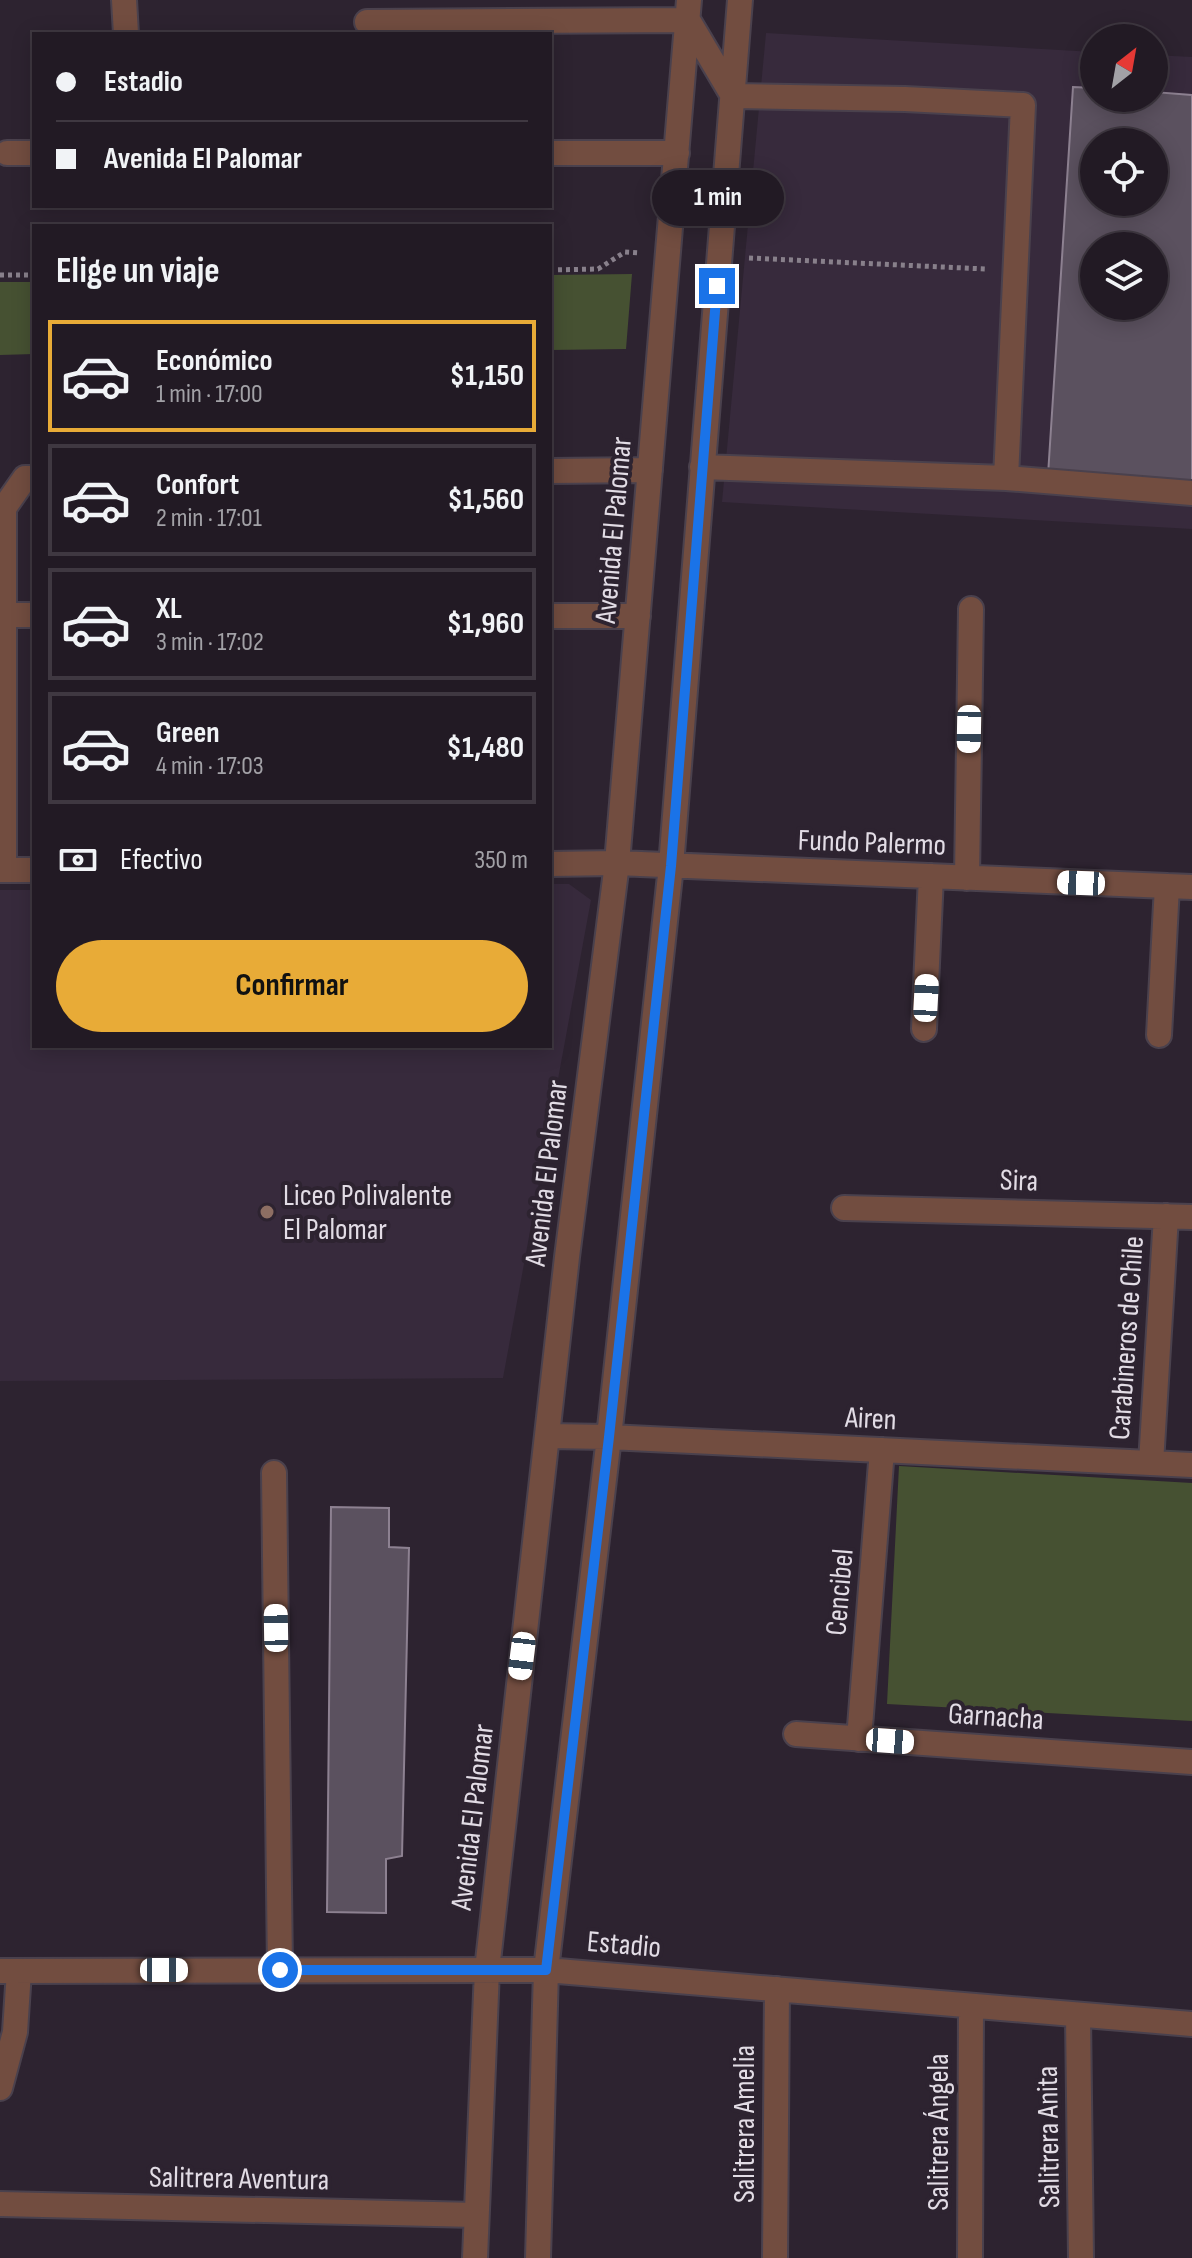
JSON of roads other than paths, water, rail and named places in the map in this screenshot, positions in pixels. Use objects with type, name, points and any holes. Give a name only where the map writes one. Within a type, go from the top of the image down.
[{"type":"street","points":[[124,0],[126,32]]},
{"type":"street","points":[[538,2258],[546,1970],[609,1437],[671,866],[740,0]]},
{"type":"street","points":[[367,19],[688,10],[733,96]]},
{"type":"street","name":"Avenida El Palomar","points":[[475,2258],[487,1970],[567,1257],[617,863],[688,10]]},
{"type":"street","points":[[733,96],[1023,105],[1006,478]]},
{"type":"street","points":[[7,153],[32,153]]},
{"type":"street","points":[[552,153],[677,153]]},
{"type":"street","points":[[702,467],[1006,478],[1192,493]]},
{"type":"street","points":[[552,471],[650,470]]},
{"type":"street","points":[[32,478],[25,478],[4,508],[2,870],[32,870]]},
{"type":"street","points":[[967,878],[971,609]]},
{"type":"street","points":[[3,615],[32,615]]},
{"type":"street","points":[[552,616],[638,616]]},
{"type":"street","name":"Fundo Palermo","points":[[552,864],[617,863],[1192,887]]},
{"type":"street","points":[[924,1029],[931,876]]},
{"type":"street","points":[[1159,1035],[1167,886]]},
{"type":"street","name":"Sira","points":[[844,1208],[1192,1217]]},
{"type":"street","name":"Carabineros de Chile","points":[[1151,1463],[1166,1216]]},
{"type":"street","name":"Airen","points":[[548,1436],[1192,1465]]},
{"type":"street","name":"Cencibel","points":[[859,1739],[882,1450]]},
{"type":"street","points":[[274,1473],[280,1970]]},
{"type":"street","name":"Garnacha","points":[[796,1734],[1192,1762]]},
{"type":"street","name":"Estadio","points":[[10,1971],[546,1970],[1192,2024]]},
{"type":"street","points":[[0,2088],[15,2032],[10,1971]]},
{"type":"street","name":"Salitrera Amelia","points":[[775,2258],[777,1989]]},
{"type":"street","name":"Salitrera Ángela","points":[[970,2258],[971,2006]]},
{"type":"street","name":"Salitrera Anita","points":[[1078,2015],[1081,2258]]},
{"type":"street","name":"Salitrera Aventura","points":[[0,2204],[476,2215]]},
{"type":"place","name":"Liceo Polivalente El Palomar","points":[[267,1212]]}]
